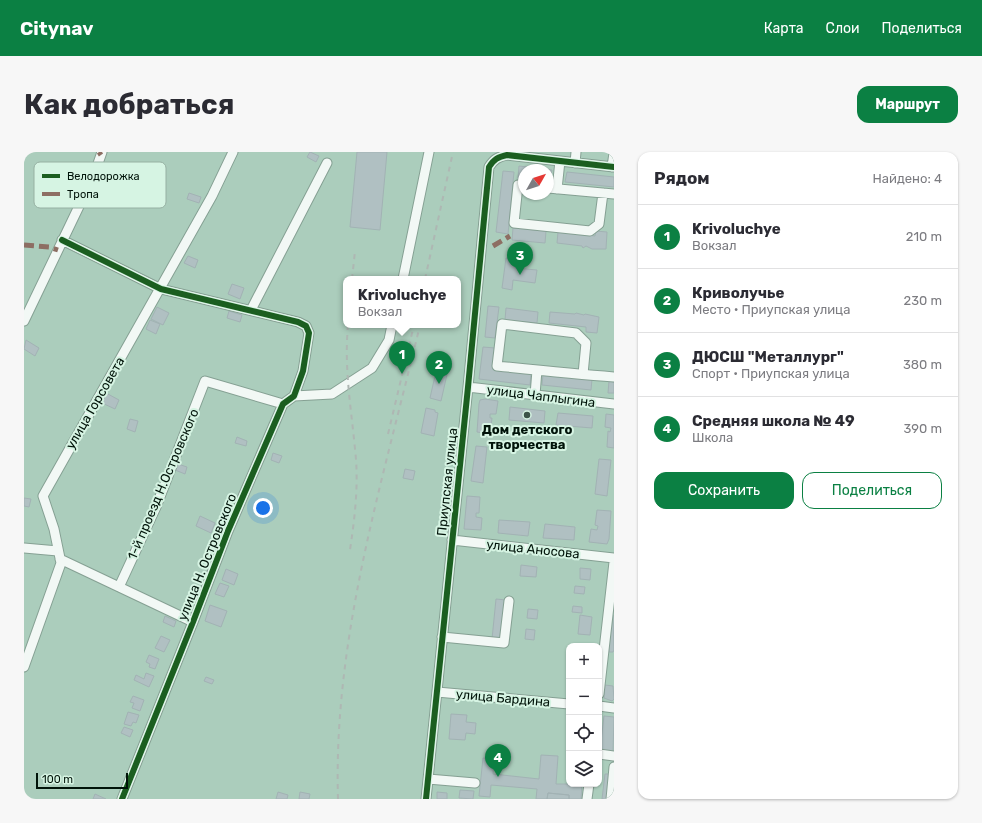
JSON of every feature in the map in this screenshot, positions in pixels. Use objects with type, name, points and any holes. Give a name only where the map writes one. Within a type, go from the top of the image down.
[{"type":"street","points":[[99,162],[102,152]]},
{"type":"street","name":"улица Горсовета","points":[[24,667],[61,563],[54,529],[43,496],[161,289],[212,196],[232,152]]},
{"type":"street","points":[[404,276],[429,152]]},
{"type":"street","points":[[575,163],[576,152]]},
{"type":"street","points":[[498,154],[525,154],[557,158],[575,163],[613,167],[614,153]]},
{"type":"street","name":"Приупская улица","points":[[426,799],[468,387],[488,168],[498,154]]},
{"type":"street","points":[[554,180],[557,158]]},
{"type":"street","points":[[251,310],[327,163]]},
{"type":"street","points":[[518,185],[514,224],[590,231],[599,224],[603,193]]},
{"type":"street","points":[[554,188],[614,194]]},
{"type":"street","points":[[24,321],[78,208]]},
{"type":"street","points":[[62,240],[161,289],[251,310],[298,322],[306,326],[309,333],[303,371],[294,396]]},
{"type":"street","points":[[583,374],[586,343],[576,333],[502,324],[497,366],[614,377]]},
{"type":"street","points":[[283,404],[294,396],[332,394],[372,368],[389,340],[391,328]]},
{"type":"street","points":[[535,395],[537,370]]},
{"type":"street","name":"1-й проезд Н.Островского","points":[[119,588],[156,507],[205,381],[283,404]]},
{"type":"street","name":"улица Чаплыгина","points":[[468,387],[614,404]]},
{"type":"street","name":"улица Н. Островского","points":[[122,799],[228,531],[283,404]]},
{"type":"street","name":"улица Аносова","points":[[452,540],[614,558]]},
{"type":"street","points":[[24,548],[59,555],[119,588],[193,622]]},
{"type":"street","points":[[601,679],[614,562]]},
{"type":"street","points":[[442,637],[504,643],[509,601]]},
{"type":"street","name":"улица Бардина","points":[[437,692],[566,704]]},
{"type":"street","points":[[602,706],[614,708]]},
{"type":"street","points":[[602,754],[614,756]]},
{"type":"street","points":[[611,799],[614,767]]},
{"type":"street","points":[[428,779],[475,783]]},
{"type":"street","points":[[587,799],[589,787]]},
{"type":"building","points":[[310,152],[319,156],[316,162],[307,157]]},
{"type":"building","points":[[357,152],[387,152],[380,230],[350,227]]},
{"type":"building","points":[[503,171],[514,172],[508,234],[496,232]]},
{"type":"building","points":[[567,172],[614,177],[614,187],[565,182]]},
{"type":"building","points":[[189,193],[201,197],[199,203],[187,199]]},
{"type":"building","points":[[513,228],[546,231],[545,243],[512,240]]},
{"type":"building","points":[[596,231],[607,232],[606,249],[592,249],[586,246],[583,248],[582,246],[557,243],[558,232],[595,236]]},
{"type":"building","points":[[188,256],[198,260],[195,268],[184,263]]},
{"type":"building","points":[[506,258],[516,259],[515,268],[537,270],[535,283],[513,280],[512,290],[502,288]]},
{"type":"building","points":[[232,284],[244,288],[240,299],[228,294]]},
{"type":"building","points":[[488,306],[499,307],[495,338],[485,337]]},
{"type":"building","points":[[157,307],[169,313],[163,325],[151,319]]},
{"type":"building","points":[[506,308],[538,312],[537,323],[505,320]]},
{"type":"building","points":[[229,311],[242,315],[240,322],[227,318]]},
{"type":"building","points":[[550,312],[576,313],[599,317],[597,333],[586,332],[586,327],[549,323]]},
{"type":"building","points":[[150,320],[160,324],[156,334],[146,329]]},
{"type":"building","points":[[26,340],[39,348],[35,356],[24,349]]},
{"type":"building","points":[[483,347],[495,348],[493,369],[531,373],[530,385],[479,379]]},
{"type":"building","points":[[437,367],[448,370],[441,401],[430,398]]},
{"type":"building","points":[[543,374],[592,379],[591,390],[542,385]]},
{"type":"building","points":[[609,381],[614,382],[614,393],[608,393]]},
{"type":"building","points":[[106,393],[119,400],[115,409],[102,403]]},
{"type":"building","points":[[485,399],[498,401],[496,414],[490,414],[490,418],[492,418],[490,434],[477,432],[479,404],[480,400]]},
{"type":"building","name":"Дом детского творчества","points":[[510,407],[545,411],[544,423],[509,420]]},
{"type":"building","points":[[426,408],[435,410],[435,412],[438,413],[434,436],[421,433]]},
{"type":"building","points":[[558,413],[593,416],[592,428],[556,425]]},
{"type":"building","points":[[606,414],[614,415],[614,448],[607,447],[608,431],[610,432],[611,428],[605,427]]},
{"type":"building","points":[[130,419],[138,421],[135,432],[127,429]]},
{"type":"building","points":[[237,437],[247,441],[246,446],[235,443]]},
{"type":"building","points":[[476,446],[487,447],[483,483],[471,481]]},
{"type":"building","points":[[273,453],[282,456],[279,463],[271,460]]},
{"type":"building","points":[[599,459],[611,460],[607,496],[595,494]]},
{"type":"building","points":[[178,464],[187,467],[185,474],[175,470]]},
{"type":"building","points":[[405,469],[415,471],[413,480],[403,478]]},
{"type":"building","points":[[467,496],[480,497],[479,513],[476,513],[476,517],[482,518],[481,530],[464,529]]},
{"type":"building","points":[[24,498],[31,499],[29,507],[24,506]]},
{"type":"building","points":[[597,510],[611,511],[609,539],[607,544],[589,542],[591,529],[597,530],[598,526],[595,525]]},
{"type":"building","points":[[200,516],[215,523],[211,533],[196,526]]},
{"type":"building","points":[[499,520],[530,522],[528,536],[498,533]]},
{"type":"building","points":[[545,524],[575,527],[574,540],[543,538]]},
{"type":"building","points":[[521,565],[537,567],[536,577],[520,576]]},
{"type":"building","points":[[580,568],[591,569],[590,580],[580,579]]},
{"type":"building","points":[[226,569],[238,574],[234,585],[222,580]]},
{"type":"building","points":[[220,583],[229,586],[224,597],[215,594]]},
{"type":"building","points":[[575,586],[585,587],[584,594],[574,593]]},
{"type":"building","points":[[496,599],[506,600],[500,640],[492,639]]},
{"type":"building","points":[[210,605],[227,611],[221,627],[205,621]]},
{"type":"building","points":[[573,606],[582,607],[582,613],[572,612]]},
{"type":"building","points":[[528,609],[538,610],[537,619],[527,618]]},
{"type":"building","points":[[580,615],[592,617],[590,635],[578,634]]},
{"type":"building","points":[[613,615],[614,650],[613,652],[609,652],[609,643]]},
{"type":"building","points":[[165,616],[176,621],[174,627],[163,622]]},
{"type":"building","points":[[526,629],[535,630],[534,640],[525,639]]},
{"type":"building","points":[[161,636],[170,640],[164,652],[155,648]]},
{"type":"building","points":[[149,655],[159,659],[155,669],[149,667],[150,664],[146,662]]},
{"type":"building","points":[[146,673],[154,676],[149,687],[134,680],[136,675],[144,679]]},
{"type":"building","points":[[206,677],[214,680],[212,684],[204,681]]},
{"type":"building","points":[[605,685],[613,686],[614,699],[612,701],[604,698]]},
{"type":"building","points":[[133,696],[144,700],[140,711],[132,708],[134,703],[130,702]]},
{"type":"building","points":[[128,712],[139,715],[136,723],[133,722],[131,726],[124,724]]},
{"type":"building","points":[[451,714],[467,715],[466,722],[476,723],[475,734],[466,733],[465,740],[449,739]]},
{"type":"building","points":[[604,716],[614,717],[613,752],[602,750]]},
{"type":"building","points":[[124,727],[133,730],[130,737],[121,733]]},
{"type":"building","points":[[541,755],[558,756],[556,784],[566,784],[566,787],[582,787],[581,799],[569,799],[569,795],[548,793],[547,799],[536,799],[537,789],[491,785],[490,797],[479,796],[483,758],[494,759],[493,774],[539,779]]},
{"type":"building","points":[[605,774],[611,774],[608,799],[602,799]]},
{"type":"building","points":[[460,790],[474,791],[473,799],[459,798]]},
{"type":"building","points":[[278,792],[288,795],[287,799],[276,799]]},
{"type":"building","points":[[300,792],[310,794],[309,799],[299,799]]},
{"type":"building","points":[[437,792],[447,793],[447,799],[437,799]]},
{"type":"building","points":[[548,793],[569,795],[569,799],[547,799]]},
{"type":"building","points":[[95,794],[106,799],[93,799]]},
{"type":"railway","points":[[426,276],[453,152]]},
{"type":"railway","points":[[352,276],[355,251]]},
{"type":"railway","points":[[348,328],[347,372],[357,474],[355,512],[350,550]]},
{"type":"railway","points":[[388,434],[413,328]]},
{"type":"railway","points":[[338,799],[339,739],[344,679],[352,619],[376,501],[419,328]]},
{"type":"marked path","points":[[493,246],[510,236]]},
{"type":"marked path","points":[[24,245],[49,247],[58,250]]},
{"type":"cycle path","points":[[426,799],[489,167],[496,159],[507,155],[614,167]]},
{"type":"cycle path","points":[[62,240],[161,289],[298,322],[306,326],[309,333],[303,371],[294,396],[283,404],[228,531],[122,799]]},
{"type":"place","name":"ДЮСШ \"Металлург\"","points":[[520,275]]},
{"type":"place","name":"Krivoluchye","points":[[402,374]]},
{"type":"place","name":"Криволучье","points":[[439,384]]},
{"type":"place","name":"Дом детского творчества","points":[[527,415]]},
{"type":"place","name":"Средняя школа № 49","points":[[498,777]]}]
